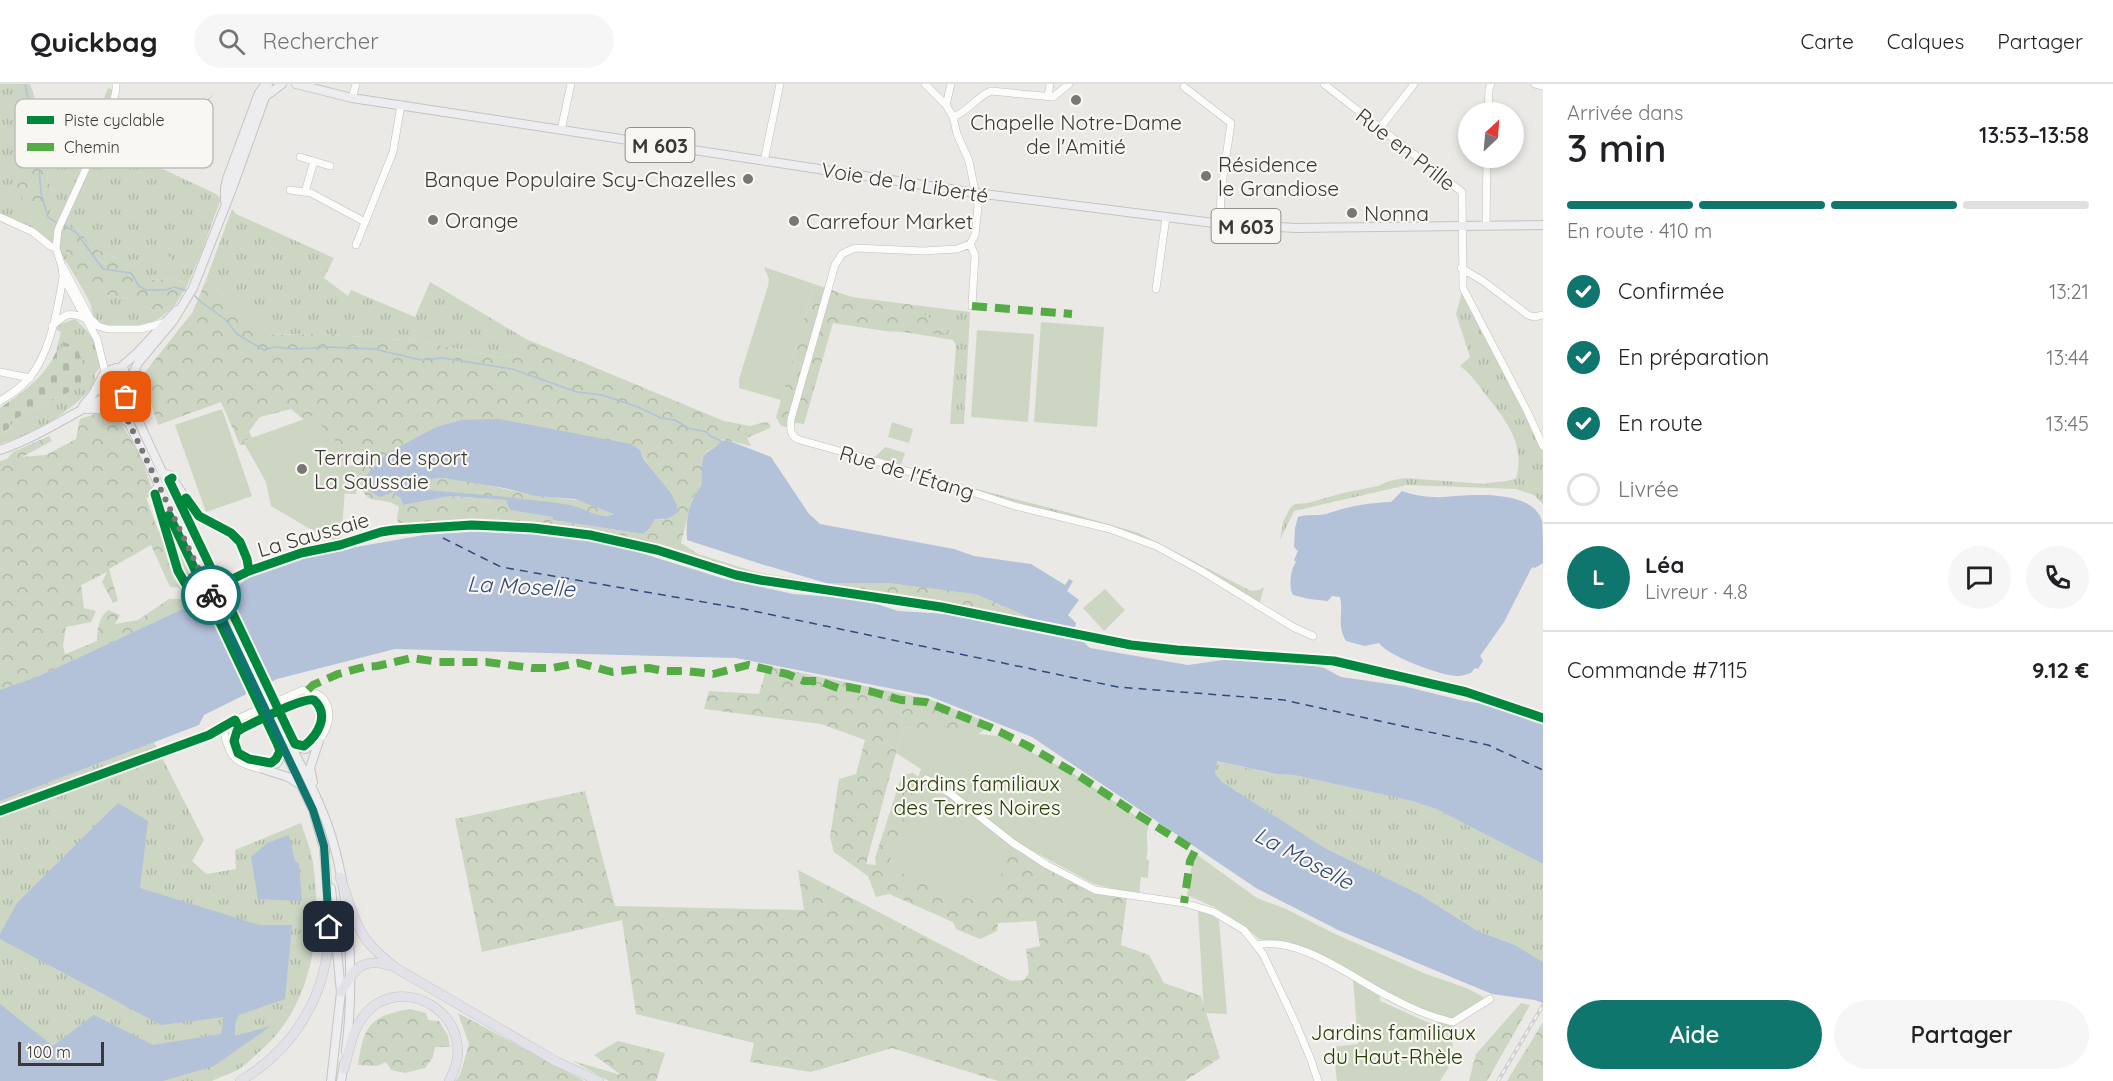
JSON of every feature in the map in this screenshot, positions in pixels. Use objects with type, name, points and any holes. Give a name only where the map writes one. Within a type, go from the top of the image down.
[{"type":"highway","points":[[240,1081],[252,1074],[281,1049],[304,1021],[318,990],[328,956],[329,927],[324,846]]},
{"type":"highway","points":[[340,877],[358,925],[366,940],[380,956],[396,968],[557,1062],[599,1081]]},
{"type":"highway","points":[[341,992],[350,975],[360,966],[367,963],[385,964],[396,968]]},
{"type":"highway","points":[[344,1069],[354,1036],[363,1017],[370,1009],[389,999],[408,997],[434,1006],[449,1021],[454,1031],[458,1045],[458,1059],[449,1081]]},
{"type":"main road","points":[[267,84],[261,91],[227,179],[225,205],[201,271],[173,321],[138,363],[131,378],[129,394],[136,418],[196,553],[286,744],[321,808]]},
{"type":"main road","points":[[261,91],[282,84]]},
{"type":"main road","name":"M 603","points":[[296,84],[352,98]]},
{"type":"main road","name":"Voie de la Liberté","points":[[352,98],[976,193],[1220,224],[1288,228],[1462,226]]},
{"type":"main road","name":"M 603","points":[[1462,226],[1543,225]]},
{"type":"main road","points":[[120,368],[181,306]]},
{"type":"main road","points":[[81,409],[105,372],[112,368],[120,368],[131,378]]},
{"type":"main road","points":[[100,383],[101,391],[106,397],[118,400],[129,394]]},
{"type":"main road","points":[[0,450],[30,438],[106,397]]},
{"type":"main road","points":[[118,400],[196,553]]},
{"type":"main road","points":[[81,409],[111,410],[131,425]]},
{"type":"main road","points":[[162,473],[170,475],[199,516],[231,533],[240,542],[249,571]]},
{"type":"main road","points":[[160,486],[156,489],[155,494],[176,564],[185,583],[199,595]]},
{"type":"main road","points":[[286,744],[305,749],[319,741]]},
{"type":"main road","points":[[319,741],[310,768],[333,843],[347,927],[351,1008],[341,1081]]},
{"type":"main road","points":[[263,769],[277,763],[286,744]]},
{"type":"main road","points":[[286,744],[313,810],[324,846],[334,906],[341,992],[337,1047],[331,1081]]},
{"type":"main road","points":[[263,769],[288,777],[301,785]]},
{"type":"street","points":[[114,85],[125,84]]},
{"type":"street","points":[[352,98],[356,84]]},
{"type":"street","points":[[561,130],[571,84]]},
{"type":"street","points":[[764,161],[780,84]]},
{"type":"street","points":[[925,84],[946,105],[953,117],[957,134],[969,161],[976,193],[978,206],[975,235],[970,244],[975,255],[972,306]]},
{"type":"street","points":[[946,105],[951,84]]},
{"type":"street","points":[[1048,96],[1050,84]]},
{"type":"street","points":[[953,117],[964,113],[991,91],[1053,97],[1069,84]]},
{"type":"street","name":"Rue en Prille","points":[[1324,84],[1462,192],[1462,226]]},
{"type":"street","points":[[1380,128],[1414,84]]},
{"type":"street","points":[[1488,102],[1491,84]]},
{"type":"street","points":[[1535,84],[1543,86]]},
{"type":"street","points":[[1184,87],[1231,123],[1221,191],[1220,224]]},
{"type":"street","points":[[356,245],[393,152],[402,105]]},
{"type":"street","points":[[300,157],[330,166]]},
{"type":"street","points":[[305,192],[314,161]]},
{"type":"street","points":[[85,168],[58,230],[56,248],[85,319],[97,339],[105,372]]},
{"type":"street","points":[[1486,226],[1487,168]]},
{"type":"street","points":[[290,189],[305,192],[365,222]]},
{"type":"street","points":[[0,217],[33,232],[56,248]]},
{"type":"street","points":[[1156,289],[1166,217]]},
{"type":"street","points":[[1462,226],[1461,282],[1465,294],[1543,446]]},
{"type":"street","name":"Rue de l'Étang","points":[[970,244],[957,249],[923,251],[855,248],[839,257],[792,419],[790,430],[793,435],[800,440],[879,462],[1015,506],[1096,525],[1156,546],[1293,627],[1313,636]]},
{"type":"street","points":[[0,401],[30,378],[39,364],[59,303],[63,277],[62,267]]},
{"type":"street","points":[[1461,268],[1483,281],[1528,315],[1533,317],[1543,313]]},
{"type":"street","points":[[63,277],[90,318],[103,327],[140,329],[164,322]]},
{"type":"street","points":[[59,303],[69,300],[79,301]]},
{"type":"street","points":[[52,326],[74,311],[79,301]]},
{"type":"street","points":[[68,314],[85,319]]},
{"type":"street","points":[[0,372],[30,378]]},
{"type":"street","name":"La Saussaie","points":[[199,595],[249,571],[301,553],[340,545],[381,532],[407,529]]},
{"type":"street","points":[[0,811],[190,742],[303,690],[321,696],[328,709],[329,720],[319,741]]},
{"type":"street","points":[[223,727],[227,745],[235,760],[263,769]]},
{"type":"street","points":[[926,779],[951,794],[1013,843],[1095,890],[1184,903],[1214,912],[1244,930],[1257,945],[1296,1024],[1318,1081]]},
{"type":"street","points":[[1257,945],[1267,943],[1310,952],[1388,996],[1436,1018],[1452,1022],[1490,999]]},
{"type":"green space","points":[[0,84],[20,84],[23,99],[15,99],[15,168],[36,168],[55,198],[47,178],[48,168],[160,168],[221,198],[187,286],[176,279],[150,280],[135,266],[93,248],[73,223],[99,294],[126,298],[155,311],[175,305],[158,319],[136,326],[109,326],[97,321],[80,284],[56,248],[37,234],[0,217]]},
{"type":"green space","points":[[20,84],[30,84],[35,99],[15,99],[14,91],[20,87]]},
{"type":"green space","points":[[108,88],[113,90],[110,99],[104,99]]},
{"type":"green space","points":[[19,168],[48,168],[47,178],[55,198],[48,217],[36,219],[16,189]]},
{"type":"green space","points":[[232,209],[236,214],[334,258],[324,278],[348,296],[351,290],[415,317],[430,282],[526,339],[517,354],[503,358],[418,341],[319,334],[271,335],[206,280]]},
{"type":"green space","points":[[73,223],[93,248],[135,266],[150,280],[176,279],[187,286],[175,305],[155,311],[126,298],[99,294],[79,280],[66,251],[72,238],[70,226]]},
{"type":"green space","points":[[148,247],[172,258],[164,274],[140,263]]},
{"type":"green space","points":[[764,267],[814,284],[781,400],[739,388],[739,379],[768,286],[769,279]]},
{"type":"green space","points":[[206,280],[271,335],[319,334],[418,341],[503,358],[517,354],[526,339],[724,421],[740,424],[751,446],[722,439],[719,446],[707,451],[702,460],[703,475],[700,489],[692,499],[681,543],[698,554],[756,572],[823,583],[877,573],[964,579],[1054,626],[1054,631],[941,607],[760,580],[654,549],[564,531],[495,525],[407,529],[399,526],[397,518],[399,507],[392,503],[369,498],[365,495],[359,479],[356,494],[337,493],[341,465],[360,466],[363,461],[347,456],[291,409],[260,417],[249,431],[255,445],[240,445],[221,402],[158,425],[142,376],[192,313]],"holes":[[[461,420],[640,450],[672,497],[676,512],[663,520],[655,519],[643,534],[553,520],[552,517],[510,510],[507,500],[449,496],[403,505],[401,499],[393,491],[416,439],[436,427]]]},
{"type":"green space","points":[[814,284],[852,297],[914,305],[941,328],[948,329],[947,333],[941,334],[885,331],[833,323],[804,424],[791,422],[791,428],[781,426],[776,417]]},
{"type":"green space","points":[[1463,288],[1543,446],[1543,504],[1534,495],[1516,489],[1407,485],[1294,511],[1280,540],[1283,522],[1290,508],[1295,504],[1308,503],[1405,478],[1485,484],[1516,478],[1518,454],[1512,433],[1476,382],[1460,366],[1470,357],[1456,314]]},
{"type":"green space","points":[[914,305],[970,312],[964,424],[950,424],[956,345],[953,340],[904,332],[947,333],[947,329],[941,328]]},
{"type":"green space","points":[[75,319],[87,330],[97,351],[101,366],[95,374],[94,386],[51,421],[0,444],[0,435],[11,428],[9,422],[89,382],[56,352],[61,332],[57,330],[58,325]]},
{"type":"green space","points":[[1041,322],[1104,327],[1097,427],[1034,422]]},
{"type":"green space","points":[[977,330],[1034,334],[1028,422],[971,417]]},
{"type":"green space","points":[[63,342],[77,347],[89,382],[9,422],[11,427],[0,435],[0,408],[39,377],[56,352],[60,353]]},
{"type":"green space","points":[[110,373],[123,374],[128,386],[123,394],[112,395],[106,391]]},
{"type":"green space","points":[[222,409],[252,496],[206,512],[175,425]]},
{"type":"green space","points":[[98,413],[114,418],[127,433],[148,478],[153,495],[146,498],[158,530],[174,529],[200,585],[196,589],[170,587],[151,545],[109,569],[118,601],[113,603],[102,582],[107,572],[81,585],[84,608],[96,611],[91,622],[66,627],[63,646],[65,654],[97,641],[99,624],[102,616],[108,610],[120,615],[115,624],[138,620],[169,599],[187,599],[189,606],[41,675],[0,690],[0,461],[7,459],[13,452],[49,436],[52,441],[22,457],[46,455],[76,439],[80,419]]},
{"type":"green space","name":"Terrain de sport La Saussaie","points":[[313,416],[348,455],[341,538],[329,540],[271,506],[266,482],[243,441]]},
{"type":"green space","points":[[766,422],[770,424],[770,428],[747,438],[740,424],[750,426]]},
{"type":"green space","points":[[892,422],[913,429],[909,443],[888,437]]},
{"type":"green space","points":[[885,447],[905,453],[901,465],[875,457]]},
{"type":"green space","points":[[444,478],[586,502],[615,514],[601,516],[573,506],[420,489],[417,486],[418,483],[430,479]]},
{"type":"green space","points":[[957,484],[1139,533],[1251,591],[1264,587],[1259,606],[1156,546],[1109,529],[1015,506]]},
{"type":"green space","points":[[1105,589],[1125,610],[1104,631],[1083,608]]},
{"type":"green space","points":[[767,666],[928,699],[992,724],[977,735],[903,727],[866,864],[876,865],[875,858],[902,775],[913,773],[919,777],[888,868],[1013,845],[1088,887],[1127,897],[1121,945],[1149,955],[1164,983],[1201,996],[1220,1058],[1185,1081],[998,1081],[892,1048],[811,1072],[750,1062],[754,1043],[636,1014],[622,920],[482,952],[455,819],[585,791],[615,906],[804,910],[798,870],[1011,981],[1024,980],[1029,973],[1026,949],[1040,946],[1036,921],[998,923],[997,931],[980,939],[956,929],[953,922],[889,894],[876,897],[868,876],[834,852],[830,837],[839,779],[856,774],[865,740],[821,724],[704,709],[709,691],[759,694]]},
{"type":"green space","name":"Jardins familiaux des Terres Noires","points":[[903,727],[999,736],[1071,772],[1149,825],[1146,859],[1149,860],[1148,878],[1141,877],[1139,895],[1094,884],[1027,848],[1013,845],[988,906],[888,868],[921,769],[896,753]]},
{"type":"green space","points":[[154,742],[204,840],[192,861],[206,874],[236,869],[235,850],[301,823],[313,863],[316,889],[315,941],[310,966],[292,1013],[277,1033],[246,1064],[212,1081],[0,1081],[0,801]]},
{"type":"green space","points":[[1216,761],[1276,774],[1294,775],[1412,801],[1436,809],[1543,864],[1543,962],[1515,945],[1478,931],[1419,894],[1325,848],[1222,782],[1215,773]]},
{"type":"green space","points":[[1196,854],[1257,898],[1286,909],[1333,933],[1426,974],[1466,988],[1484,998],[1451,1019],[1418,1008],[1306,948],[1259,939],[1243,925],[1214,907],[1187,895],[1193,858]]},
{"type":"green space","points":[[1198,911],[1206,912],[1219,920],[1227,1014],[1204,1013]]},
{"type":"green space","name":"Jardins familiaux du Haut-Rhèle","points":[[1353,979],[1379,993],[1380,1001],[1434,1025],[1438,1022],[1454,1026],[1451,1064],[1440,1081],[1337,1081],[1333,1047],[1358,1044]]},
{"type":"green space","points":[[1521,1003],[1530,1005],[1487,1081],[1469,1081],[1476,1054]]},
{"type":"green space","points":[[410,1009],[426,1013],[428,1020],[439,1021],[448,1036],[450,1047],[435,1047],[433,1057],[425,1068],[405,1073],[391,1070],[386,1062],[377,1066],[358,1065],[363,1040],[371,1025],[386,1015]]},
{"type":"green space","points":[[458,1013],[584,1081],[455,1081],[460,1075],[469,1044]]},
{"type":"green space","points":[[1543,1022],[1543,1081],[1507,1081]]},
{"type":"green space","points":[[618,1041],[665,1053],[656,1081],[609,1081],[573,1061],[621,1075],[594,1055]]},
{"type":"water","points":[[499,419],[631,444],[640,450],[644,460],[670,492],[677,505],[677,512],[667,518],[655,519],[643,534],[553,520],[552,517],[510,510],[506,500],[450,496],[403,505],[401,499],[393,492],[380,497],[366,489],[365,477],[386,454],[436,427],[461,420]],"holes":[[[444,478],[536,496],[575,499],[614,514],[603,516],[570,505],[420,489],[417,486],[430,479]]]},
{"type":"water","name":"La Moselle","points":[[727,440],[771,457],[809,514],[820,524],[954,549],[974,556],[1031,564],[1065,585],[1069,579],[1073,581],[1067,591],[1079,600],[1068,615],[1076,623],[1074,633],[1090,648],[1188,665],[1251,656],[1304,663],[1324,668],[1341,677],[1403,686],[1486,704],[1543,723],[1543,864],[1436,809],[1412,801],[1217,761],[1215,773],[1222,782],[1325,848],[1419,894],[1478,931],[1515,945],[1543,962],[1543,1003],[1492,994],[1338,930],[1256,888],[1032,737],[929,696],[736,658],[395,649],[277,679],[204,715],[199,725],[0,801],[0,690],[41,675],[189,606],[207,604],[232,592],[245,580],[260,571],[311,555],[424,535],[500,530],[546,533],[602,541],[728,580],[793,594],[861,599],[898,611],[947,614],[1068,639],[1061,631],[976,594],[889,583],[826,583],[687,540],[688,513],[701,485],[704,456],[721,441]]},
{"type":"water","points":[[1402,491],[1434,497],[1483,495],[1513,498],[1536,510],[1542,521],[1543,563],[1531,569],[1504,622],[1480,656],[1483,661],[1478,669],[1475,668],[1471,673],[1457,676],[1439,673],[1403,659],[1379,643],[1365,646],[1346,641],[1341,629],[1340,597],[1332,596],[1328,601],[1309,599],[1293,595],[1291,591],[1291,577],[1298,551],[1294,547],[1298,517],[1326,514],[1358,505],[1391,502]]},
{"type":"water","points":[[118,803],[148,821],[140,888],[259,925],[292,925],[285,999],[239,1015],[235,1024],[235,1036],[271,1026],[214,1066],[163,1081],[0,1081],[0,1004],[53,1046],[94,1015],[153,1045],[221,1034],[224,1017],[161,1025],[0,939],[0,934],[17,903]]},
{"type":"water","points":[[289,835],[295,861],[299,864],[302,901],[258,899],[251,857],[267,843]]},
{"type":"waterway","points":[[25,84],[28,99]]},
{"type":"waterway","points":[[39,168],[41,193],[48,217],[57,223]]},
{"type":"waterway","points":[[64,226],[76,232],[103,269],[131,273],[139,286],[146,290],[166,290],[174,287],[188,291]]},
{"type":"waterway","points":[[194,295],[225,319],[237,334],[264,350],[274,347],[374,349],[421,360],[443,358],[512,369],[577,392],[602,395],[638,407],[661,418],[675,420],[688,428],[707,432],[721,441]]},
{"type":"ferry route","points":[[443,538],[501,567],[744,609],[1118,687],[1284,700],[1488,745],[1543,770]]},
{"type":"railway","points":[[1498,1081],[1543,1005]]},
{"type":"marked path","points":[[972,306],[1072,314]]},
{"type":"marked path","points":[[308,690],[313,685],[338,674],[412,658],[439,662],[486,662],[532,668],[552,668],[579,663],[612,672],[649,668],[713,674],[748,665],[787,674],[804,681],[819,681],[838,688],[848,687],[901,700],[926,702],[992,728],[1028,746],[1073,772],[1194,850],[1190,861],[1184,903]]},
{"type":"cycle path","points":[[169,515],[277,743],[280,751],[271,763],[249,759],[238,753],[234,741],[237,731],[264,717],[276,712],[288,707],[308,700],[314,700],[319,706],[322,718],[318,731],[304,746],[295,744],[291,736],[169,480],[172,478]]},
{"type":"cycle path","points":[[155,494],[178,571],[185,583],[199,595],[249,571],[301,553],[340,545],[381,532],[472,525],[533,528],[590,535],[657,550],[736,575],[760,580],[941,607],[1131,645],[1334,661],[1466,692],[1543,718]]},
{"type":"cycle path","points":[[186,498],[199,516],[231,533],[240,542],[249,571]]},
{"type":"cycle path","points":[[0,811],[209,735],[235,720],[240,730]]},
{"type":"way so far","points":[[126,397],[118,400],[211,595]]},
{"type":"place","name":"Chapelle Notre-Dame de l'Amitié","points":[[1076,100]]},
{"type":"place","name":"Résidence le Grandiose","points":[[1206,176]]},
{"type":"place","name":"Banque Populaire Scy-Chazelles","points":[[748,179]]},
{"type":"place","name":"Nonna","points":[[1352,213]]},
{"type":"place","name":"Orange","points":[[433,220]]},
{"type":"place","name":"Carrefour Market","points":[[794,221]]},
{"type":"place","name":"Terrain de sport La Saussaie","points":[[302,469]]},
{"type":"route","points":[[211,595],[313,810],[324,846],[329,927]]}]
